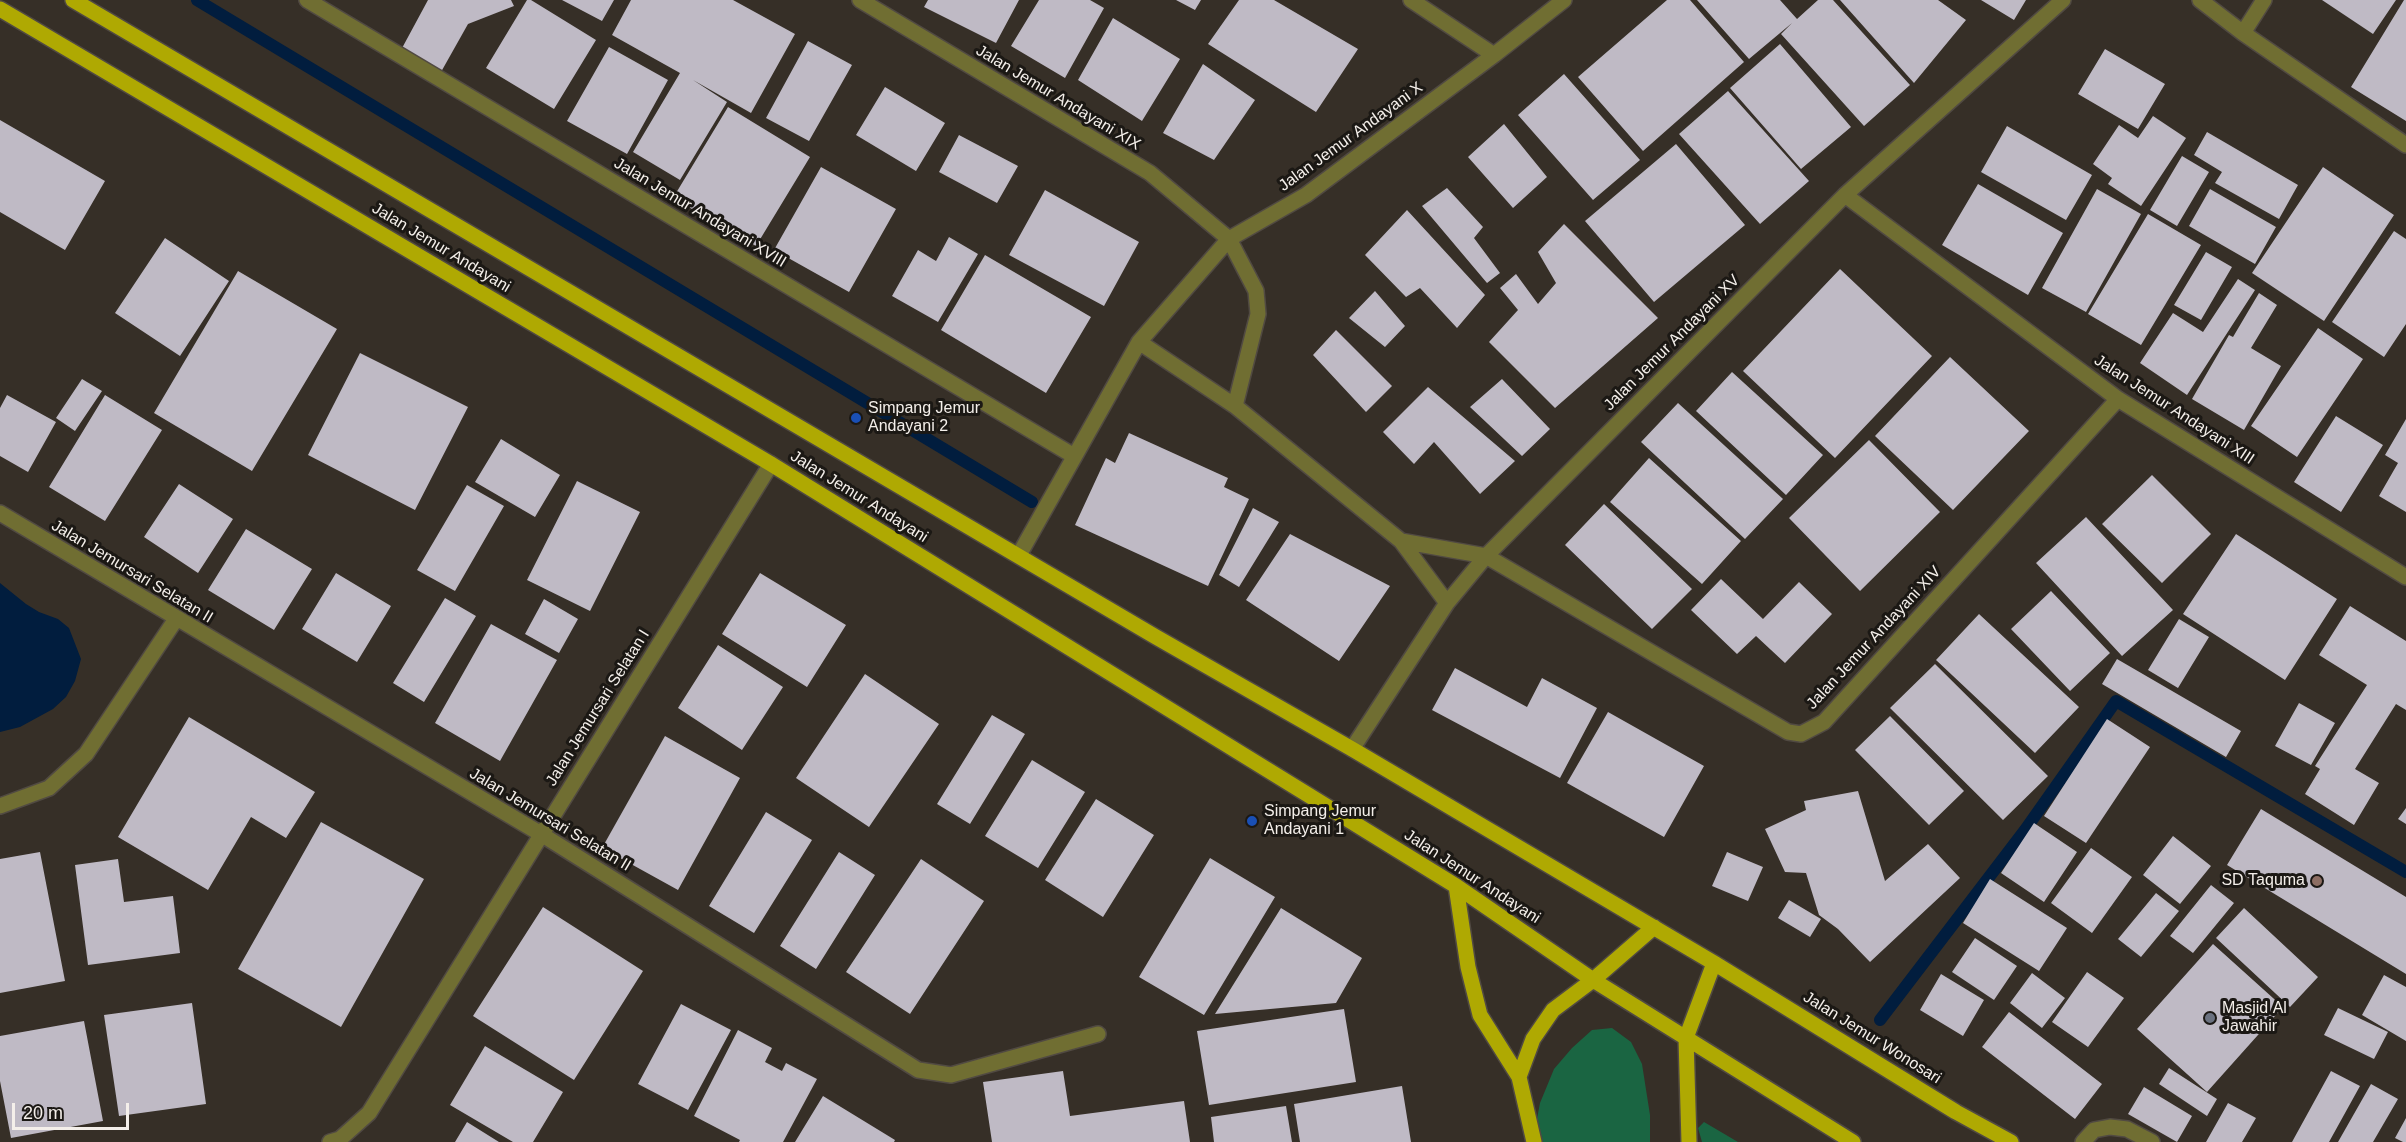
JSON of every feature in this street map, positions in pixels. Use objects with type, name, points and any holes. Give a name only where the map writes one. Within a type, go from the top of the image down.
[{"type":"main road","name":"Jalan Jemur Andayani","points":[[73,0],[1018,555],[1352,748],[1714,963]]},
{"type":"main road","name":"Jalan Jemur Andayani","points":[[0,9],[771,464],[1456,886],[1593,980],[1686,1038]]},
{"type":"main road","points":[[1456,886],[1468,967],[1480,1015],[1519,1077],[1534,1142]]},
{"type":"main road","points":[[1519,1077],[1533,1039],[1553,1010],[1593,980],[1654,927]]},
{"type":"main road","points":[[1689,1142],[1686,1038],[1714,963]]},
{"type":"main road","name":"Jalan Jemur Wonosari","points":[[1714,963],[1956,1112],[2011,1142]]},
{"type":"main road","points":[[1686,1038],[1853,1142]]},
{"type":"street","name":"Jalan Jemur Andayani XVIII","points":[[307,0],[1074,456]]},
{"type":"street","name":"Jalan Jemur Andayani XIX","points":[[860,0],[1150,173],[1229,239]]},
{"type":"street","points":[[1411,0],[1494,55]]},
{"type":"street","name":"Jalan Jemur Andayani X","points":[[1018,555],[1139,342],[1229,239],[1306,195],[1564,0]]},
{"type":"street","points":[[2200,0],[2242,33],[2406,144]]},
{"type":"street","points":[[2242,33],[2264,0]]},
{"type":"street","name":"Jalan Jemur Andayani XV","points":[[1352,748],[1447,603],[1486,556],[1845,195],[2061,1]]},
{"type":"street","name":"Jalan Jemur Andayani XIII","points":[[1845,195],[2118,399],[2406,578]]},
{"type":"street","points":[[1229,239],[1257,291],[1258,314],[1234,406]]},
{"type":"street","points":[[1139,342],[1234,406],[1401,541],[1447,603]]},
{"type":"street","name":"Jalan Jemur Andayani XIV","points":[[1486,556],[1788,732],[1801,734],[1824,722],[2118,399]]},
{"type":"street","name":"Jalan Jemursari Selatan I","points":[[330,1142],[340,1138],[369,1113],[771,464]]},
{"type":"street","name":"Jalan Jemursari Selatan II","points":[[0,513],[541,834],[918,1070],[951,1075],[1098,1034]]},
{"type":"street","points":[[1401,541],[1486,556]]},
{"type":"street","points":[[0,806],[49,788],[86,754],[176,619]]},
{"type":"street","points":[[2083,1142],[2094,1130],[2110,1127],[2127,1130],[2152,1142]]},
{"type":"green space","points":[[1612,1028],[1631,1042],[1642,1064],[1650,1115],[1650,1142],[1537,1142],[1535,1129],[1540,1103],[1554,1069],[1592,1030]]},
{"type":"green space","points":[[1704,1122],[1738,1142],[1702,1142],[1698,1128]]},
{"type":"water","points":[[0,583],[26,604],[58,619],[69,628],[81,659],[75,681],[66,697],[53,709],[20,727],[0,732]]},
{"type":"building","points":[[428,0],[511,0],[514,6],[468,24],[441,72],[401,50]]},
{"type":"building","points":[[527,0],[531,0],[596,40],[554,109],[486,68]]},
{"type":"building","points":[[562,0],[614,0],[602,21]]},
{"type":"building","points":[[631,0],[733,0],[795,34],[751,113],[693,80],[727,102],[680,180],[633,152],[680,73],[612,35]]},
{"type":"building","points":[[928,0],[1019,0],[996,43],[924,7]]},
{"type":"building","points":[[1039,0],[1090,0],[1104,8],[1065,78],[1011,46]]},
{"type":"building","points":[[1176,0],[1201,0],[1195,10]]},
{"type":"building","points":[[1239,0],[1274,0],[1358,49],[1316,112],[1208,44]]},
{"type":"building","points":[[1667,0],[1690,0],[1744,62],[1643,151],[1578,77]]},
{"type":"building","points":[[1697,0],[1780,0],[1797,19],[1818,0],[1833,0],[1910,85],[1864,126],[1781,34],[1792,23],[1749,59]]},
{"type":"building","points":[[1840,0],[1938,0],[1966,20],[1914,83]]},
{"type":"building","points":[[1981,0],[2026,0],[2014,20]]},
{"type":"building","points":[[2322,0],[2396,0],[2373,34]]},
{"type":"building","points":[[2406,0],[2406,121],[2351,87]]},
{"type":"building","points":[[1113,18],[1180,59],[1142,121],[1078,80]]},
{"type":"building","points":[[808,41],[852,65],[809,141],[766,118]]},
{"type":"building","points":[[1780,44],[1851,127],[1801,169],[1730,88]]},
{"type":"building","points":[[609,47],[668,80],[627,154],[567,121]]},
{"type":"building","points":[[2105,49],[2165,84],[2138,129],[2078,94]]},
{"type":"building","points":[[1203,64],[1255,100],[1214,160],[1163,133]]},
{"type":"building","points":[[1564,74],[1640,160],[1593,200],[1518,115]]},
{"type":"building","points":[[885,87],[945,123],[916,171],[856,135]]},
{"type":"building","points":[[1728,91],[1809,181],[1760,224],[1679,134]]},
{"type":"building","points":[[728,107],[810,157],[756,246],[673,198]]},
{"type":"building","points":[[2153,116],[2186,138],[2141,206],[2108,184],[2112,178],[2093,164],[2119,125],[2138,138]]},
{"type":"building","points":[[0,120],[105,181],[65,250],[0,212]]},
{"type":"building","points":[[1504,124],[1547,177],[1513,208],[1468,157]]},
{"type":"building","points":[[2007,126],[2092,175],[2066,220],[1981,172]]},
{"type":"building","points":[[2207,132],[2298,185],[2279,219],[2215,183],[2222,172],[2194,155]]},
{"type":"building","points":[[959,135],[1018,166],[997,203],[939,172]]},
{"type":"building","points":[[1676,144],[1745,225],[1654,302],[1585,221]]},
{"type":"building","points":[[2182,156],[2209,172],[2177,226],[2150,210]]},
{"type":"building","points":[[821,167],[896,209],[849,292],[774,250]]},
{"type":"building","points":[[2323,167],[2394,215],[2324,321],[2252,273]]},
{"type":"building","points":[[1978,184],[2063,233],[2028,295],[1942,245]]},
{"type":"building","points":[[1447,188],[1483,227],[1474,238],[1500,273],[1487,283],[1422,206]]},
{"type":"building","points":[[2097,189],[2141,214],[2086,312],[2042,288]]},
{"type":"building","points":[[2210,189],[2276,227],[2255,264],[2189,226]]},
{"type":"building","points":[[1045,190],[1139,242],[1104,306],[1009,255]]},
{"type":"building","points":[[1407,210],[1485,295],[1457,328],[1420,288],[1406,297],[1365,255]]},
{"type":"building","points":[[2148,214],[2201,245],[2141,345],[2088,314]]},
{"type":"building","points":[[1564,224],[1658,318],[1555,408],[1489,342],[1518,310],[1500,288],[1516,274],[1538,304],[1556,283],[1538,252]]},
{"type":"building","points":[[2394,231],[2406,239],[2406,324],[2384,357],[2332,322]]},
{"type":"building","points":[[949,237],[978,254],[938,322],[892,296],[918,250],[936,261]]},
{"type":"building","points":[[165,238],[229,281],[180,356],[115,313]]},
{"type":"building","points":[[2206,252],[2232,267],[2201,320],[2174,305]]},
{"type":"building","points":[[985,255],[1091,317],[1046,393],[941,330]]},
{"type":"building","points":[[1840,269],[1932,356],[1835,458],[1743,371]]},
{"type":"building","points":[[238,271],[337,329],[252,471],[154,413]]},
{"type":"building","points":[[2238,279],[2255,290],[2187,395],[2140,363],[2173,313],[2203,332]]},
{"type":"building","points":[[1375,291],[1405,326],[1385,347],[1349,318]]},
{"type":"building","points":[[2259,293],[2277,305],[2251,348],[2281,366],[2244,430],[2192,399],[2229,335],[2233,337]]},
{"type":"building","points":[[2318,328],[2363,359],[2297,457],[2251,426]]},
{"type":"building","points":[[1336,330],[1392,386],[1366,412],[1313,355]]},
{"type":"building","points":[[360,353],[468,407],[415,510],[308,455]]},
{"type":"building","points":[[1950,357],[2029,431],[1953,510],[1875,436]]},
{"type":"building","points":[[1732,372],[1823,455],[1786,495],[1696,411]]},
{"type":"building","points":[[82,379],[102,391],[75,431],[56,418]]},
{"type":"building","points":[[1502,379],[1550,429],[1522,456],[1470,407]]},
{"type":"building","points":[[1428,387],[1515,461],[1480,494],[1434,442],[1414,464],[1383,432]]},
{"type":"building","points":[[7,395],[56,422],[28,472],[0,456],[0,408]]},
{"type":"building","points":[[105,395],[162,430],[105,521],[49,487]]},
{"type":"building","points":[[1678,403],[1783,499],[1745,539],[1641,442]]},
{"type":"building","points":[[2336,416],[2383,445],[2341,512],[2294,482]]},
{"type":"building","points":[[2406,419],[2406,512],[2379,496],[2398,463],[2385,455]]},
{"type":"building","points":[[1129,433],[1228,478],[1224,487],[1249,499],[1208,586],[1075,525],[1106,458],[1115,463]]},
{"type":"building","points":[[501,439],[560,475],[535,517],[475,482]]},
{"type":"building","points":[[1869,440],[1940,512],[1860,591],[1789,518]]},
{"type":"building","points":[[1649,458],[1741,541],[1702,584],[1610,502]]},
{"type":"building","points":[[2152,475],[2211,534],[2162,583],[2102,524]]},
{"type":"building","points":[[577,481],[640,512],[590,611],[527,580]]},
{"type":"building","points":[[179,484],[233,519],[198,573],[144,537]]},
{"type":"building","points":[[467,485],[504,506],[455,591],[417,570]]},
{"type":"building","points":[[1604,504],[1692,589],[1652,629],[1565,545]]},
{"type":"building","points":[[1253,508],[1279,522],[1239,587],[1219,575]]},
{"type":"building","points":[[2086,517],[2173,610],[2122,656],[2036,563]]},
{"type":"building","points":[[246,529],[312,569],[274,630],[208,590]]},
{"type":"building","points":[[1290,534],[1390,586],[1339,661],[1246,600]]},
{"type":"building","points":[[2236,534],[2337,599],[2285,680],[2183,614]]},
{"type":"building","points":[[336,573],[391,606],[357,662],[302,629]]},
{"type":"building","points":[[760,573],[846,625],[807,687],[722,634]]},
{"type":"building","points":[[1721,579],[1763,619],[1799,582],[1832,614],[1785,663],[1756,636],[1737,654],[1691,610]]},
{"type":"building","points":[[2051,591],[2110,653],[2070,691],[2011,629]]},
{"type":"building","points":[[445,598],[476,616],[424,702],[393,683]]},
{"type":"building","points":[[544,599],[578,619],[559,653],[525,634]]},
{"type":"building","points":[[2350,606],[2406,641],[2406,710],[2396,704],[2355,769],[2379,783],[2354,825],[2305,794],[2320,769],[2315,766],[2367,685],[2319,655]]},
{"type":"building","points":[[1979,614],[2079,707],[2035,753],[1936,660]]},
{"type":"building","points":[[2179,619],[2209,637],[2178,688],[2148,670]]},
{"type":"building","points":[[491,624],[557,660],[500,761],[435,723]]},
{"type":"building","points":[[718,645],[783,687],[742,750],[678,708]]},
{"type":"building","points":[[2117,659],[2241,731],[2226,757],[2102,684]]},
{"type":"building","points":[[1935,664],[2048,776],[2003,820],[1890,708]]},
{"type":"building","points":[[1455,668],[1527,707],[1542,678],[1597,708],[1560,778],[1432,710]]},
{"type":"building","points":[[865,674],[939,724],[869,827],[796,778]]},
{"type":"building","points":[[2299,703],[2335,723],[2311,765],[2275,746]]},
{"type":"building","points":[[1608,712],[1704,766],[1664,837],[1567,783]]},
{"type":"building","points":[[992,715],[1025,734],[970,824],[937,804]]},
{"type":"building","points":[[1890,716],[1964,791],[1929,825],[1855,750]]},
{"type":"building","points":[[189,717],[315,792],[286,838],[251,817],[208,890],[118,837]]},
{"type":"building","points":[[2107,719],[2150,747],[2086,843],[2044,816]]},
{"type":"building","points":[[665,736],[740,778],[678,890],[602,848]]},
{"type":"building","points":[[1032,760],[1085,792],[1038,868],[985,836]]},
{"type":"building","points":[[1858,791],[1885,881],[1928,844],[1960,878],[1870,962],[1838,929],[1819,915],[1806,873],[1785,872],[1765,829],[1806,810],[1804,801]]},
{"type":"building","points":[[1096,799],[1154,835],[1103,917],[1045,880]]},
{"type":"building","points":[[2406,808],[2406,824],[2398,819]]},
{"type":"building","name":"SD Taquma","points":[[2261,809],[2406,897],[2406,974],[2227,865]]},
{"type":"building","points":[[766,812],[812,840],[754,933],[709,906]]},
{"type":"building","points":[[321,822],[424,879],[341,1027],[238,969]]},
{"type":"building","points":[[2034,823],[2077,852],[2044,902],[2001,873]]},
{"type":"building","points":[[2173,836],[2211,866],[2180,904],[2143,875]]},
{"type":"building","points":[[2091,848],[2132,877],[2092,933],[2051,903]]},
{"type":"building","points":[[40,852],[65,981],[0,993],[0,859]]},
{"type":"building","points":[[839,852],[875,875],[816,969],[780,946]]},
{"type":"building","points":[[1727,852],[1763,867],[1748,901],[1712,886]]},
{"type":"building","points":[[1210,858],[1275,897],[1204,1015],[1139,977]]},
{"type":"building","points":[[118,859],[124,902],[173,896],[180,953],[88,965],[75,865]]},
{"type":"building","points":[[921,859],[984,901],[910,1014],[846,972]]},
{"type":"building","points":[[1990,879],[2067,928],[2039,971],[1963,923]]},
{"type":"building","points":[[2211,885],[2234,903],[2193,953],[2170,936]]},
{"type":"building","points":[[2156,893],[2179,911],[2141,957],[2118,939]]},
{"type":"building","points":[[1789,900],[1821,919],[1810,937],[1778,918]]},
{"type":"building","points":[[543,907],[643,971],[574,1080],[473,1016]]},
{"type":"building","points":[[1281,908],[1362,958],[1336,1003],[1215,1014]]},
{"type":"building","points":[[2244,908],[2318,977],[2290,1007],[2216,938]]},
{"type":"building","points":[[1975,938],[2017,966],[1994,1000],[1952,972]]},
{"type":"building","name":"Masjid Al Jawahir","points":[[2213,944],[2283,1007],[2207,1092],[2137,1029]]},
{"type":"building","points":[[2087,972],[2124,998],[2088,1047],[2052,1022]]},
{"type":"building","points":[[2032,973],[2065,998],[2042,1028],[2010,1003]]},
{"type":"building","points":[[1941,974],[1984,1000],[1963,1036],[1920,1010]]},
{"type":"building","points":[[2384,975],[2406,987],[2406,1041],[2362,1015]]},
{"type":"building","points":[[192,1003],[206,1104],[119,1116],[104,1015]]},
{"type":"building","points":[[681,1004],[731,1030],[688,1110],[638,1084]]},
{"type":"building","points":[[2338,1008],[2388,1032],[2374,1059],[2324,1035]]},
{"type":"building","points":[[1344,1009],[1356,1082],[1209,1105],[1197,1031]]},
{"type":"building","points":[[2009,1012],[2102,1084],[2075,1119],[1982,1047]]},
{"type":"building","points":[[84,1021],[103,1121],[11,1138],[0,1081],[0,1036]]},
{"type":"building","points":[[738,1030],[772,1048],[765,1062],[782,1071],[786,1063],[817,1079],[783,1142],[739,1142],[740,1140],[694,1116]]},
{"type":"building","points":[[485,1046],[563,1092],[533,1142],[513,1142],[450,1105]]},
{"type":"building","points":[[2169,1068],[2217,1099],[2207,1116],[2159,1084]]},
{"type":"building","points":[[1063,1071],[1070,1116],[1184,1101],[1190,1142],[992,1142],[983,1082]]},
{"type":"building","points":[[2331,1071],[2360,1086],[2329,1142],[2292,1142]]},
{"type":"building","points":[[2371,1084],[2398,1099],[2373,1142],[2338,1142]]},
{"type":"building","points":[[1402,1086],[1411,1142],[1300,1142],[1294,1104]]},
{"type":"building","points":[[2144,1087],[2192,1116],[2177,1142],[2128,1114]]},
{"type":"building","points":[[823,1096],[895,1140],[894,1142],[795,1142]]},
{"type":"building","points":[[2228,1103],[2256,1118],[2242,1142],[2206,1142]]},
{"type":"building","points":[[1286,1106],[1292,1142],[1214,1142],[1211,1117]]},
{"type":"building","points":[[2406,1118],[2406,1142],[2403,1142],[2395,1138]]},
{"type":"building","points":[[467,1122],[499,1142],[455,1142]]},
{"type":"waterway","points":[[197,0],[1032,502]]},
{"type":"waterway","points":[[1880,1020],[2025,830],[2116,701],[2406,872]]},
{"type":"place","name":"Simpang Jemur Andayani 2","points":[[856,418]]},
{"type":"place","name":"Simpang Jemur Andayani 1","points":[[1252,821]]},
{"type":"place","name":"SD Taquma","points":[[2317,881]]},
{"type":"place","name":"Masjid Al Jawahir","points":[[2210,1018]]}]
